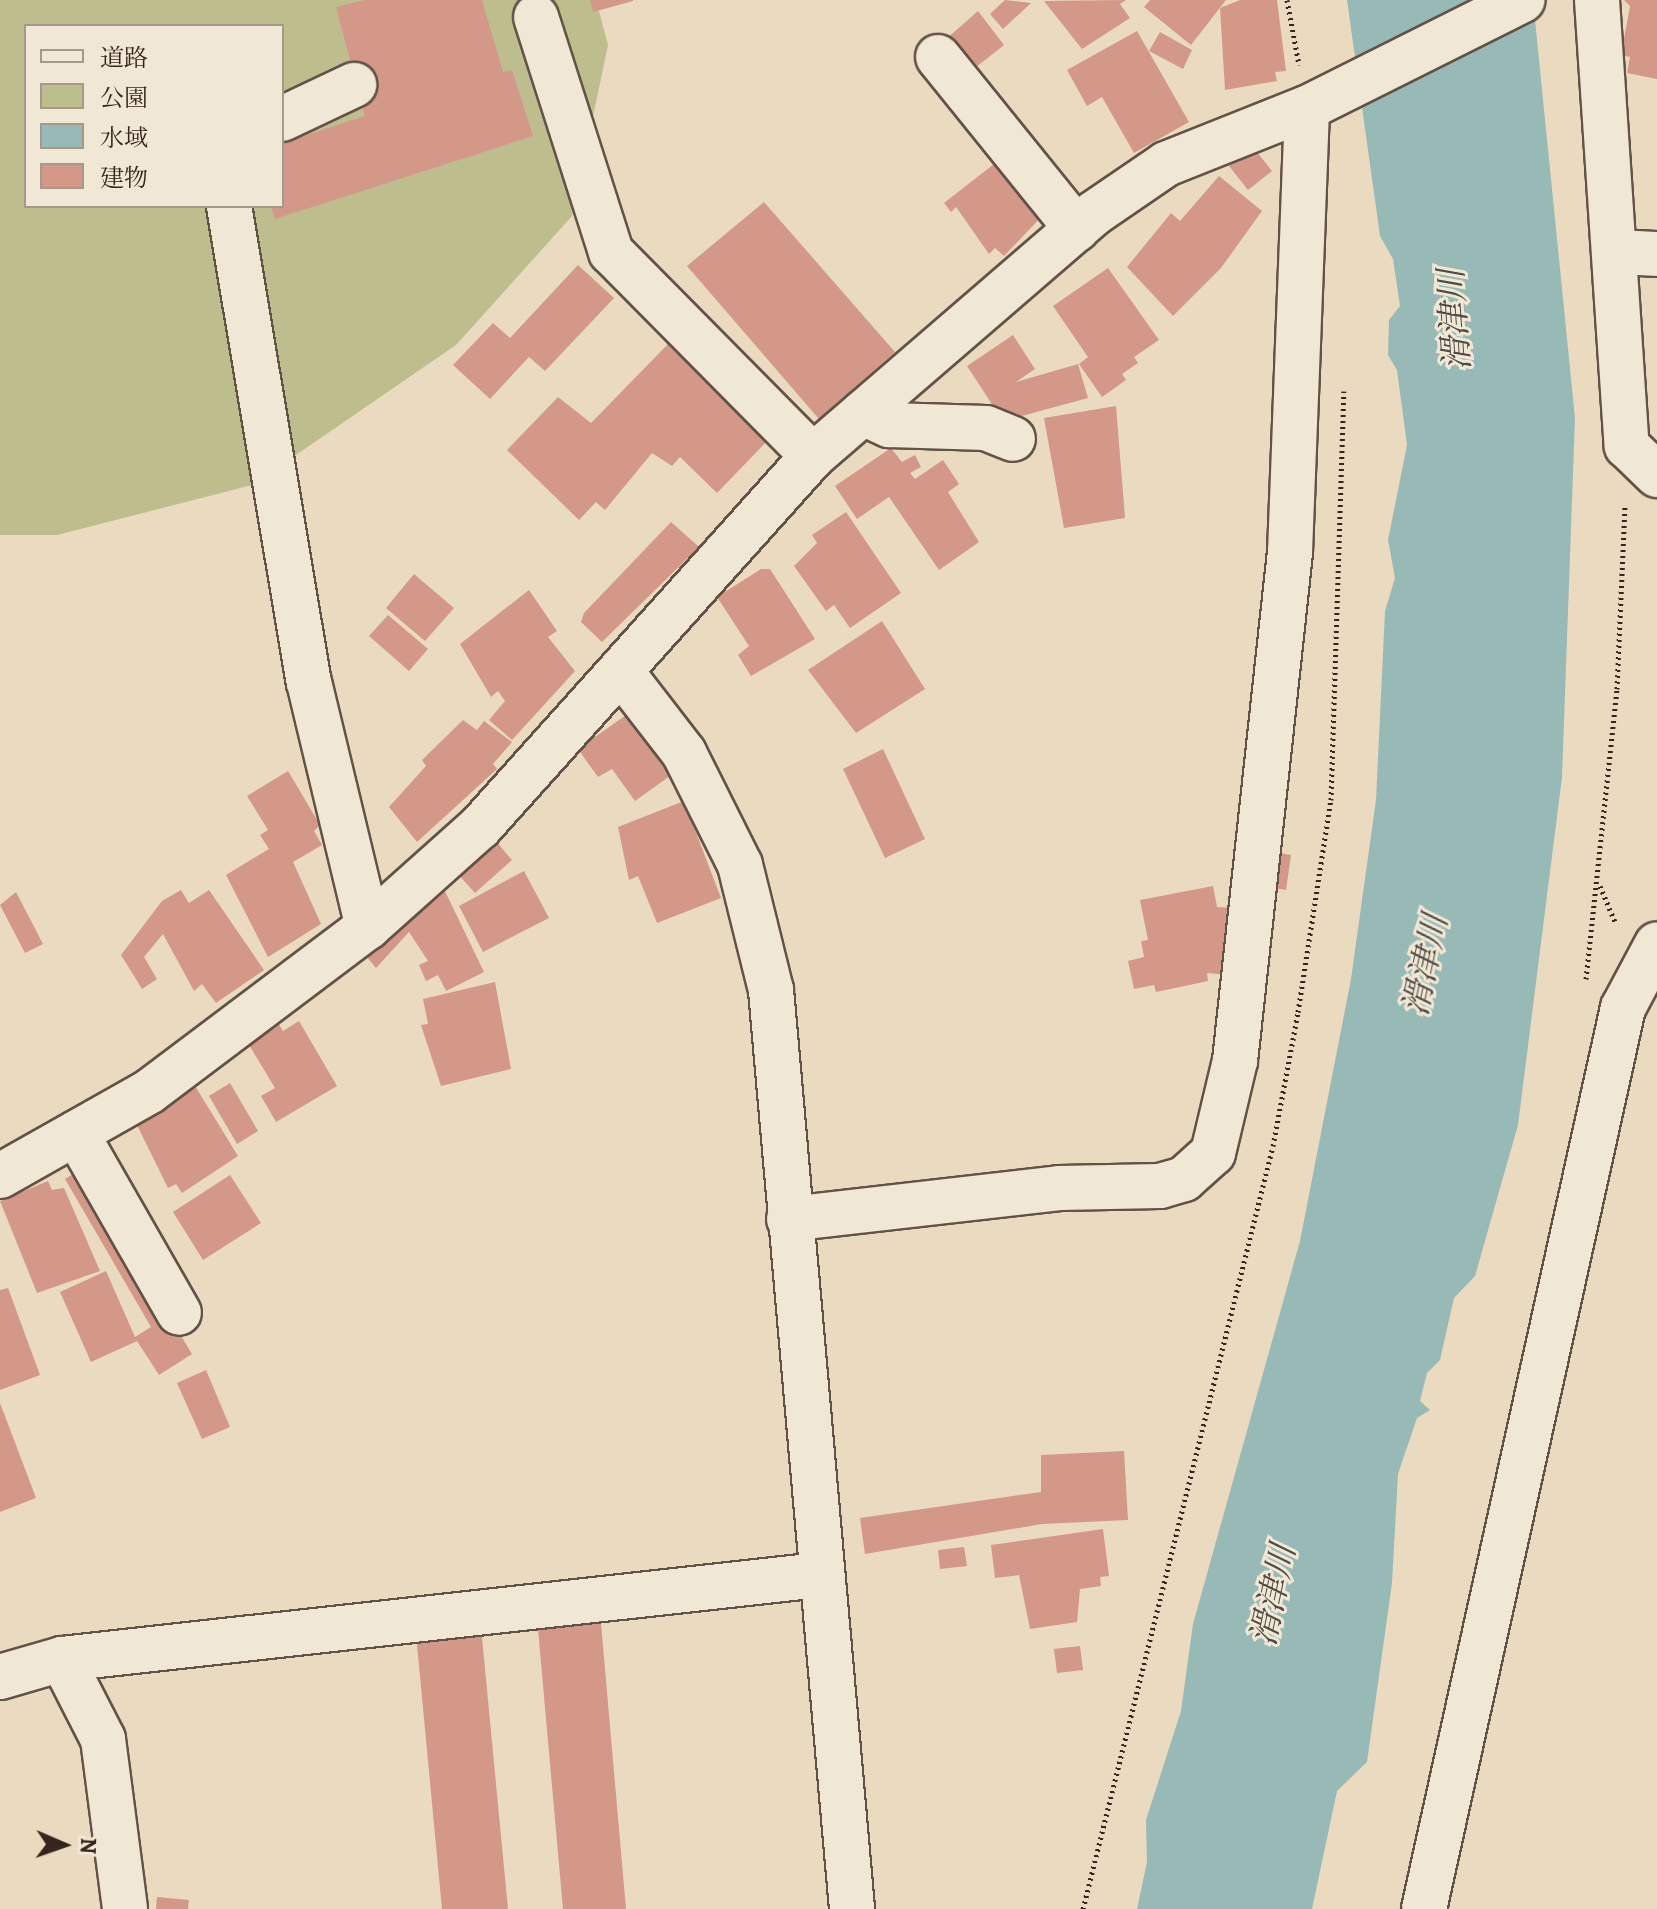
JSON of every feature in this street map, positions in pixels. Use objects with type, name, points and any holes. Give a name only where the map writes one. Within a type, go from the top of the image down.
[{"type":"street","points":[[0,1176],[150,1091],[368,927],[480,827],[623,674],[813,456],[1077,229],[1166,164],[1315,104],[1523,0]]},
{"type":"street","points":[[1597,0],[1637,253],[1642,460]]},
{"type":"street","points":[[536,17],[611,252],[813,456]]},
{"type":"street","points":[[938,57],[1077,229]]},
{"type":"street","points":[[284,118],[354,85]]},
{"type":"street","points":[[789,1219],[1059,1188],[1160,1186],[1184,1179],[1213,1153],[1235,1061],[1290,552],[1315,104]]},
{"type":"street","points":[[229,208],[309,682],[368,927]]},
{"type":"street","points":[[863,413],[889,425],[986,428],[1013,439]]},
{"type":"street","points":[[623,674],[684,753],[740,865],[771,990],[819,1575],[852,1909]]},
{"type":"street","points":[[1424,1909],[1623,1008],[1657,944]]},
{"type":"street","points":[[76,1133],[179,1313]]},
{"type":"street","points":[[0,1677],[62,1659],[819,1575]]},
{"type":"street","points":[[62,1659],[103,1739],[128,1891],[125,1909]]},
{"type":"path","points":[[1287,0],[1315,104]]},
{"type":"path","points":[[1583,997],[1642,460]]},
{"type":"green space","points":[[0,0],[596,0],[608,45],[572,216],[456,345],[252,485],[57,535],[0,535]]},
{"type":"water","name":"滑津川","points":[[1347,0],[1533,0],[1575,418],[1562,777],[1518,1125],[1475,1276],[1454,1298],[1440,1360],[1427,1373],[1420,1401],[1430,1410],[1417,1418],[1398,1474],[1392,1583],[1367,1762],[1337,1791],[1312,1909],[1137,1909],[1147,1862],[1146,1820],[1181,1711],[1193,1624],[1300,1241],[1351,979],[1376,800],[1385,611],[1395,578],[1388,540],[1407,445],[1397,370],[1388,355],[1389,320],[1400,306],[1393,259],[1380,236]]},
{"type":"building","points":[[365,0],[482,0],[503,72],[512,70],[533,136],[275,219],[272,208],[284,208],[284,142],[365,116],[336,7]]},
{"type":"building","points":[[590,0],[633,0],[633,1],[593,12]]},
{"type":"building","points":[[1005,0],[1031,3],[1003,29],[990,14]]},
{"type":"building","points":[[1126,0],[1120,4],[1130,18],[1082,49],[1044,1]]},
{"type":"building","points":[[1150,0],[1226,0],[1191,45],[1144,7]]},
{"type":"building","points":[[1240,0],[1277,0],[1286,71],[1275,72],[1277,81],[1225,90],[1220,8]]},
{"type":"building","points":[[1624,0],[1657,0],[1657,79],[1627,73],[1630,57],[1621,55],[1630,6]]},
{"type":"building","points":[[978,11],[1004,45],[966,75],[945,40]]},
{"type":"building","points":[[1137,31],[1189,122],[1134,153],[1102,97],[1087,106],[1067,70]]},
{"type":"building","points":[[1160,32],[1192,50],[1183,69],[1149,51]]},
{"type":"building","points":[[1253,147],[1272,171],[1248,190],[1229,166]]},
{"type":"building","points":[[1003,157],[1046,212],[1004,256],[995,248],[989,254],[956,207],[951,212],[944,203]]},
{"type":"building","points":[[1219,176],[1262,211],[1221,268],[1173,316],[1127,267],[1171,213],[1180,221]]},
{"type":"building","points":[[764,202],[895,352],[819,419],[687,266]]},
{"type":"building","points":[[578,265],[614,298],[545,371],[529,357],[490,399],[453,365],[493,323],[510,338]]},
{"type":"building","points":[[1108,268],[1159,340],[1134,357],[1138,363],[1122,374],[1126,380],[1102,397],[1079,364],[1088,357],[1053,306]]},
{"type":"building","points":[[1013,335],[1035,369],[1016,382],[1078,364],[1088,398],[1003,421],[967,366]]},
{"type":"building","points":[[671,341],[770,438],[717,493],[680,457],[672,466],[652,453],[605,510],[596,502],[579,520],[507,450],[558,397],[591,423]]},
{"type":"building","points":[[1116,406],[1125,518],[1064,528],[1044,418]]},
{"type":"building","points":[[891,448],[902,462],[915,455],[921,467],[910,473],[915,479],[943,460],[959,484],[948,492],[979,542],[939,570],[889,497],[857,519],[835,486]]},
{"type":"building","points":[[846,512],[901,593],[850,628],[834,605],[826,611],[794,566],[817,543],[812,535]]},
{"type":"building","points":[[671,522],[699,547],[602,642],[581,622],[584,613]]},
{"type":"building","points":[[761,569],[770,569],[815,639],[751,676],[738,655],[749,646],[717,597]]},
{"type":"building","points":[[414,574],[454,608],[425,641],[386,608]]},
{"type":"building","points":[[529,590],[557,631],[548,637],[575,671],[512,740],[489,720],[505,701],[498,691],[491,697],[460,644]]},
{"type":"building","points":[[388,615],[428,649],[409,671],[369,636]]},
{"type":"building","points":[[882,621],[925,689],[856,733],[808,670]]},
{"type":"building","points":[[629,713],[674,773],[635,801],[612,769],[598,777],[578,749]]},
{"type":"building","points":[[463,720],[477,730],[484,721],[512,742],[493,764],[497,769],[417,842],[389,807],[426,766],[422,760]]},
{"type":"building","points":[[883,749],[925,839],[885,858],[843,769]]},
{"type":"building","points":[[288,771],[320,825],[314,831],[322,845],[293,862],[321,924],[268,957],[226,875],[269,849],[260,835],[268,830],[247,796]]},
{"type":"building","points":[[684,801],[721,898],[657,923],[638,876],[629,880],[618,827]]},
{"type":"building","points":[[495,840],[512,860],[475,893],[457,873]]},
{"type":"building","points":[[1274,852],[1291,855],[1286,890],[1268,887]]},
{"type":"building","points":[[524,871],[549,918],[483,952],[459,906]]},
{"type":"building","points":[[442,885],[484,972],[446,991],[438,975],[426,981],[419,965],[428,961],[409,932],[376,968],[363,952]]},
{"type":"building","points":[[1213,886],[1217,907],[1234,908],[1228,975],[1207,973],[1208,981],[1156,992],[1154,985],[1134,989],[1128,961],[1144,957],[1141,941],[1148,940],[1140,900]]},
{"type":"building","points":[[181,890],[189,903],[209,890],[264,970],[216,1003],[202,984],[194,991],[163,934],[144,957],[157,979],[142,989],[121,955],[162,901]]},
{"type":"building","points":[[16,892],[43,944],[25,953],[0,905]]},
{"type":"building","points":[[495,982],[511,1069],[441,1086],[421,1025],[428,1024],[423,999]]},
{"type":"building","points":[[277,1021],[283,1031],[299,1021],[337,1086],[276,1122],[261,1096],[275,1088],[246,1040]]},
{"type":"building","points":[[192,1081],[238,1156],[182,1193],[176,1184],[168,1188],[133,1117]]},
{"type":"building","points":[[230,1083],[258,1131],[237,1144],[209,1096]]},
{"type":"building","points":[[81,1169],[192,1354],[159,1375],[137,1341],[91,1362],[60,1292],[106,1271],[135,1337],[151,1327],[65,1179]]},
{"type":"building","points":[[230,1175],[261,1223],[203,1260],[173,1212]]},
{"type":"building","points":[[48,1181],[52,1190],[64,1188],[100,1271],[37,1293],[0,1201]]},
{"type":"building","points":[[8,1288],[40,1375],[0,1390],[0,1290]]},
{"type":"building","points":[[206,1370],[230,1427],[202,1439],[177,1383]]},
{"type":"building","points":[[0,1403],[36,1498],[0,1512]]},
{"type":"building","points":[[1124,1451],[1128,1520],[1042,1524],[865,1554],[860,1518],[1041,1492],[1041,1455]]},
{"type":"building","points":[[1103,1529],[1109,1576],[1100,1577],[1101,1586],[1080,1589],[1077,1622],[1030,1629],[1019,1575],[995,1578],[991,1545]]},
{"type":"building","points":[[964,1547],[967,1566],[940,1569],[938,1550]]},
{"type":"building","points":[[600,1612],[626,1909],[563,1909],[537,1618]]},
{"type":"building","points":[[481,1627],[508,1909],[442,1909],[416,1634]]},
{"type":"building","points":[[1080,1646],[1083,1670],[1057,1673],[1054,1649]]},
{"type":"building","points":[[157,1897],[189,1900],[188,1909],[156,1909]]}]
